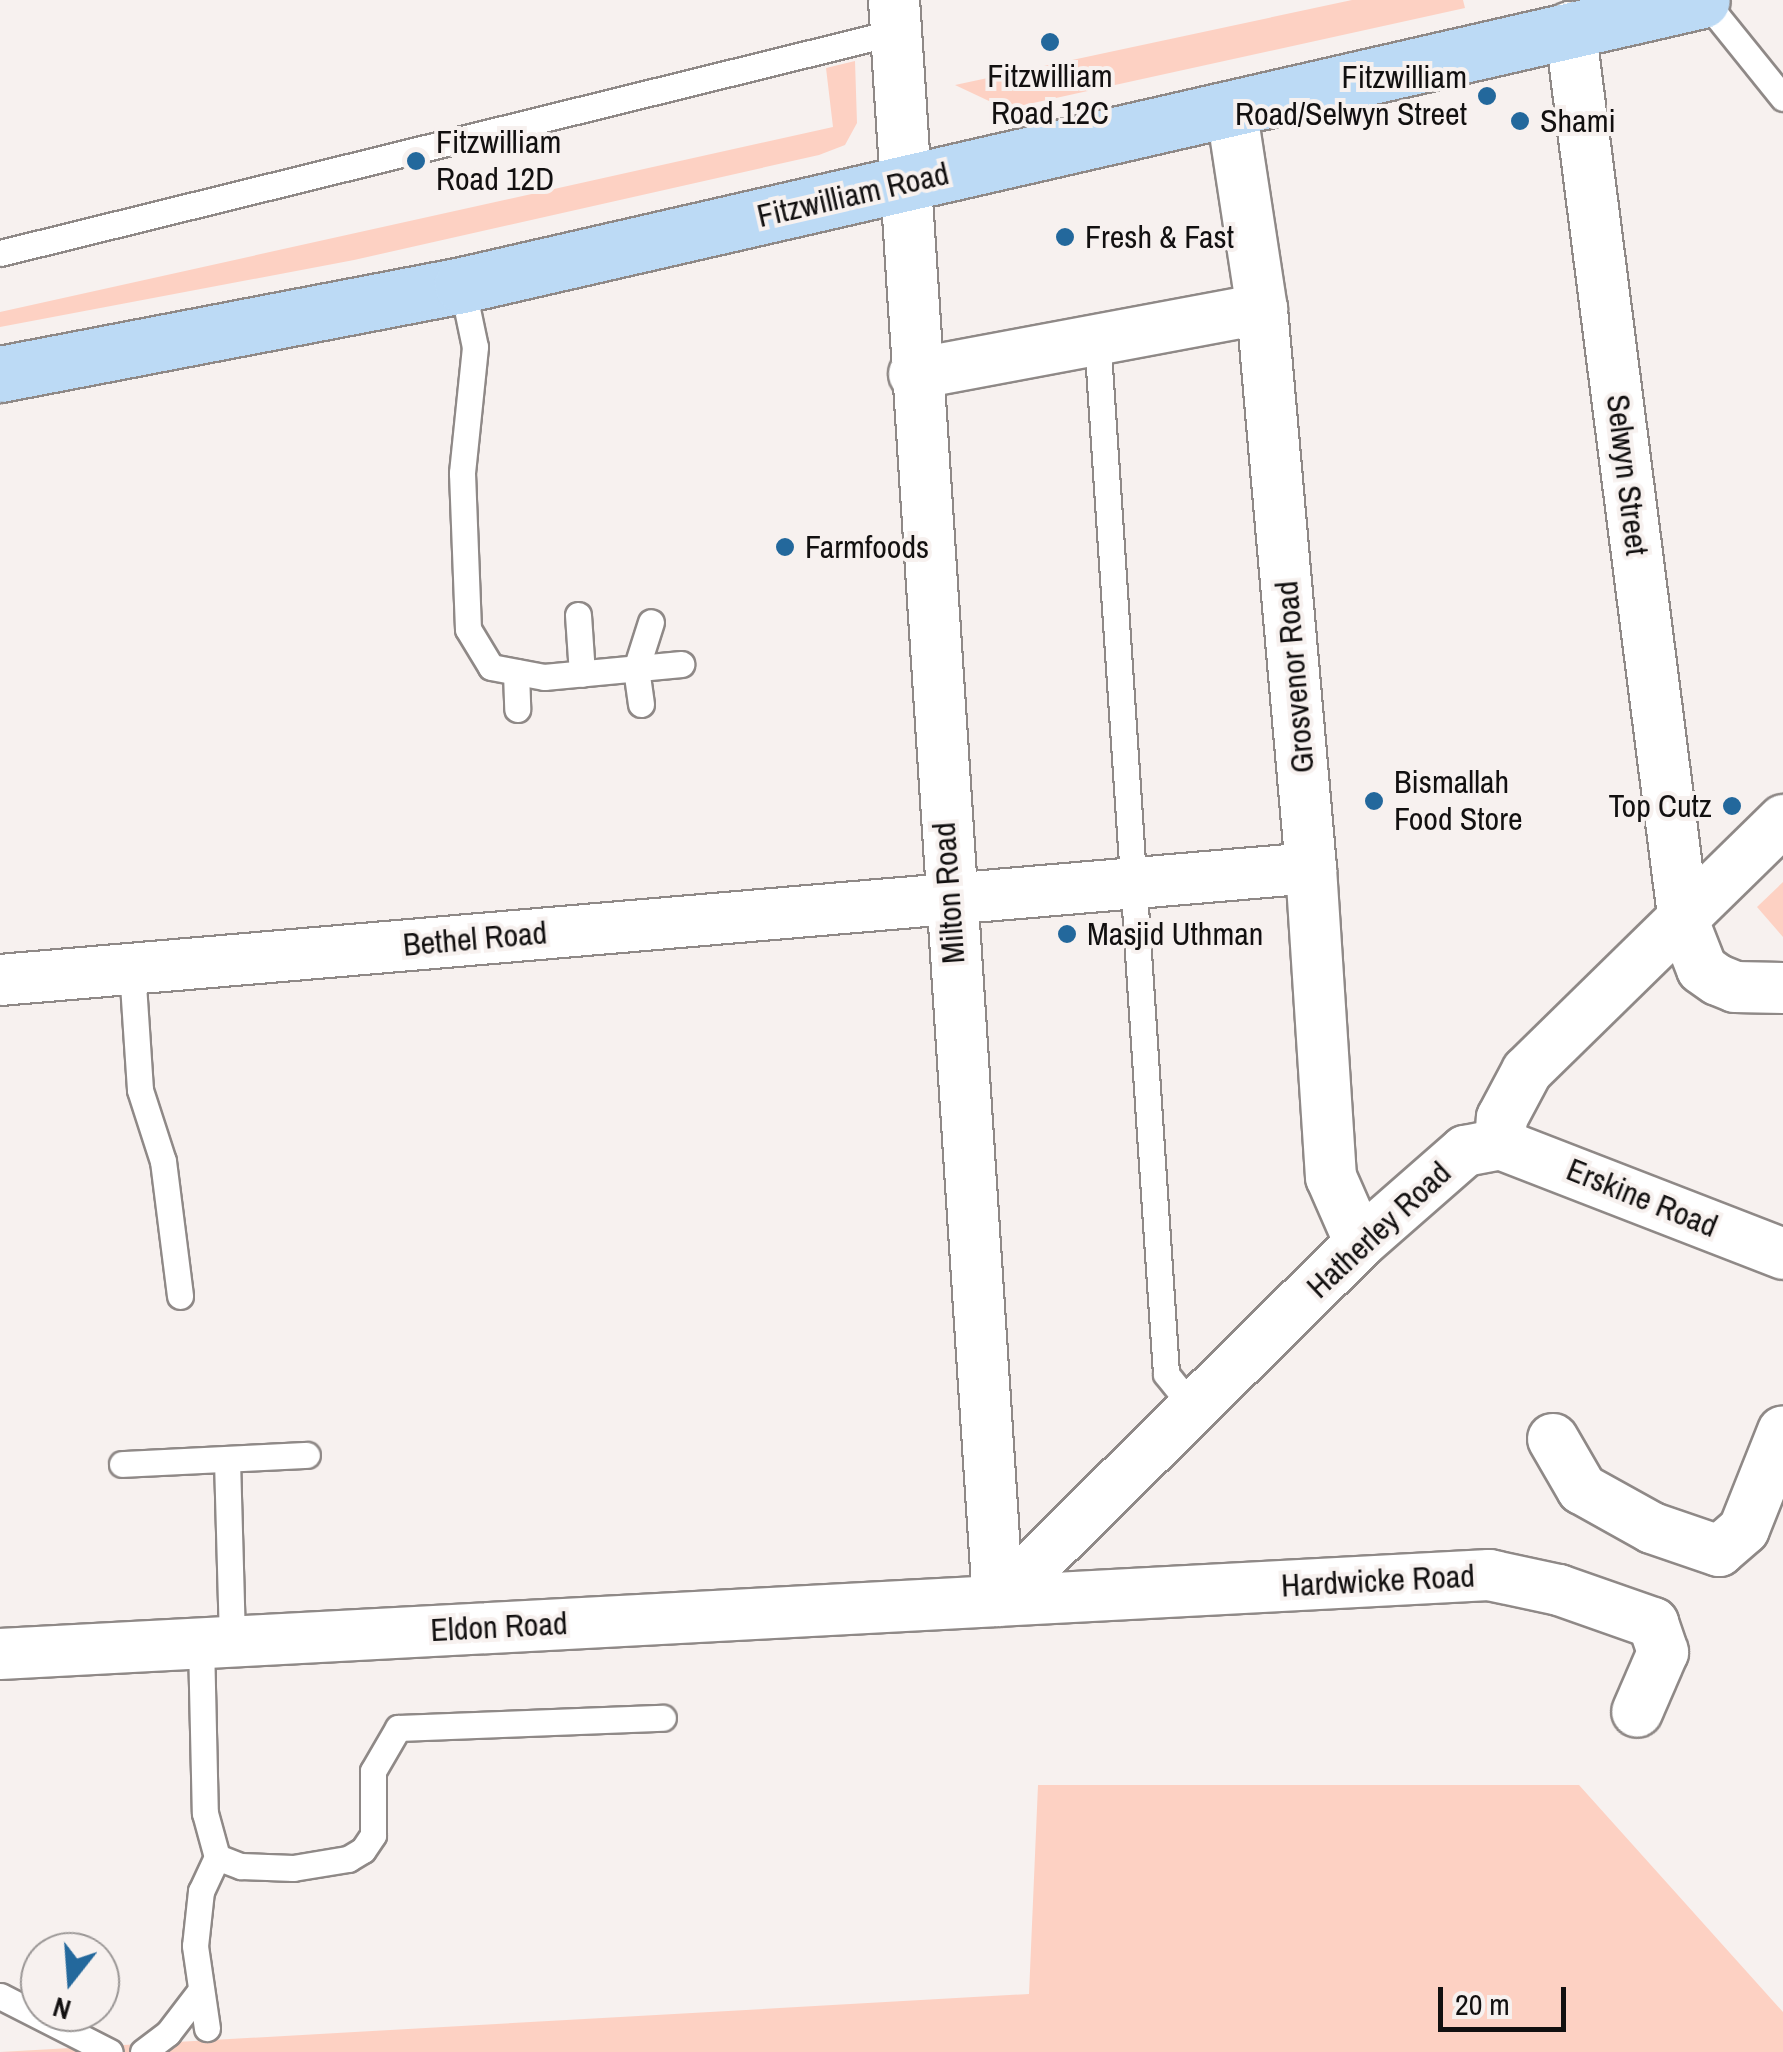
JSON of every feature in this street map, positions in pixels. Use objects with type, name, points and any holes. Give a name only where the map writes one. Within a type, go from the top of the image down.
[{"type":"main road","name":"Fitzwilliam Road","points":[[0,374],[462,285],[1570,27],[1703,0]]},
{"type":"street","name":"Milton Road","points":[[895,16],[914,374],[998,1601]]},
{"type":"street","name":"Selwyn Street","points":[[1570,27],[1684,923],[1702,969],[1718,980],[1734,987],[1783,988]]},
{"type":"street","name":"Grosvenor Road","points":[[1231,107],[1262,309],[1312,868],[1331,1177],[1360,1243]]},
{"type":"street","points":[[914,374],[1262,309]]},
{"type":"street","points":[[1500,1144],[1502,1118],[1527,1071],[1684,923],[1783,820]]},
{"type":"street","name":"Bethel Road","points":[[0,980],[1312,868]]},
{"type":"street","name":"Hatherley Road","points":[[998,1601],[1360,1243],[1464,1150],[1500,1144]]},
{"type":"street","name":"Erskine Road","points":[[1500,1144],[1783,1254]]},
{"type":"street","points":[[1554,1439],[1582,1489],[1668,1536],[1719,1551],[1744,1529],[1783,1431]]},
{"type":"street","name":"Hardwicke Road","points":[[998,1601],[1519,1578],[1653,1623],[1663,1652],[1636,1712]]},
{"type":"street","name":"Eldon Road","points":[[0,1654],[998,1601]]},
{"type":"lane","points":[[1703,0],[1783,98]]},
{"type":"lane","points":[[0,253],[895,16]]},
{"type":"lane","points":[[462,285],[476,348],[462,474],[468,629],[491,667],[516,672],[582,674],[681,664]]},
{"type":"lane","points":[[1098,338],[1166,1374],[1195,1410]]},
{"type":"lane","points":[[578,615],[582,674]]},
{"type":"lane","points":[[641,704],[636,669],[651,622]]},
{"type":"lane","points":[[516,672],[517,709]]},
{"type":"lane","points":[[132,969],[140,1090],[164,1161],[180,1296]]},
{"type":"lane","points":[[122,1464],[307,1455]]},
{"type":"lane","points":[[208,2028],[195,1946],[202,1890],[217,1857],[204,1813],[227,1460]]},
{"type":"lane","points":[[217,1857],[241,1866],[293,1868],[348,1859],[363,1850],[373,1834],[373,1771],[398,1728],[662,1718]]},
{"type":"lane","points":[[143,2052],[168,2034],[200,1990]]},
{"type":"lane","points":[[0,1996],[110,2052]]},
{"type":"shaded area","points":[[1352,0],[1463,0],[1465,8],[1006,109],[955,85]]},
{"type":"shaded area","points":[[855,61],[857,123],[845,145],[819,155],[354,260],[0,327],[0,312],[833,127],[826,68]]},
{"type":"shaded area","points":[[1783,882],[1783,937],[1757,907]]},
{"type":"shaded area","points":[[1038,1785],[1579,1785],[1783,2012],[1783,2052],[0,2052],[1029,1994]]},
{"type":"place","name":"Fitzwilliam Road 12C","points":[[1050,42]]},
{"type":"place","name":"Fitzwilliam Road/Selwyn Street","points":[[1487,96]]},
{"type":"place","name":"Shami","points":[[1520,121]]},
{"type":"place","name":"Fitzwilliam Road 12D","points":[[416,161]]},
{"type":"place","name":"Fresh & Fast","points":[[1065,237]]},
{"type":"place","name":"Farmfoods","points":[[785,547]]},
{"type":"place","name":"Bismallah Food Store","points":[[1374,801]]},
{"type":"place","name":"Top Cutz","points":[[1732,806]]},
{"type":"place","name":"Masjid Uthman","points":[[1067,934]]}]
